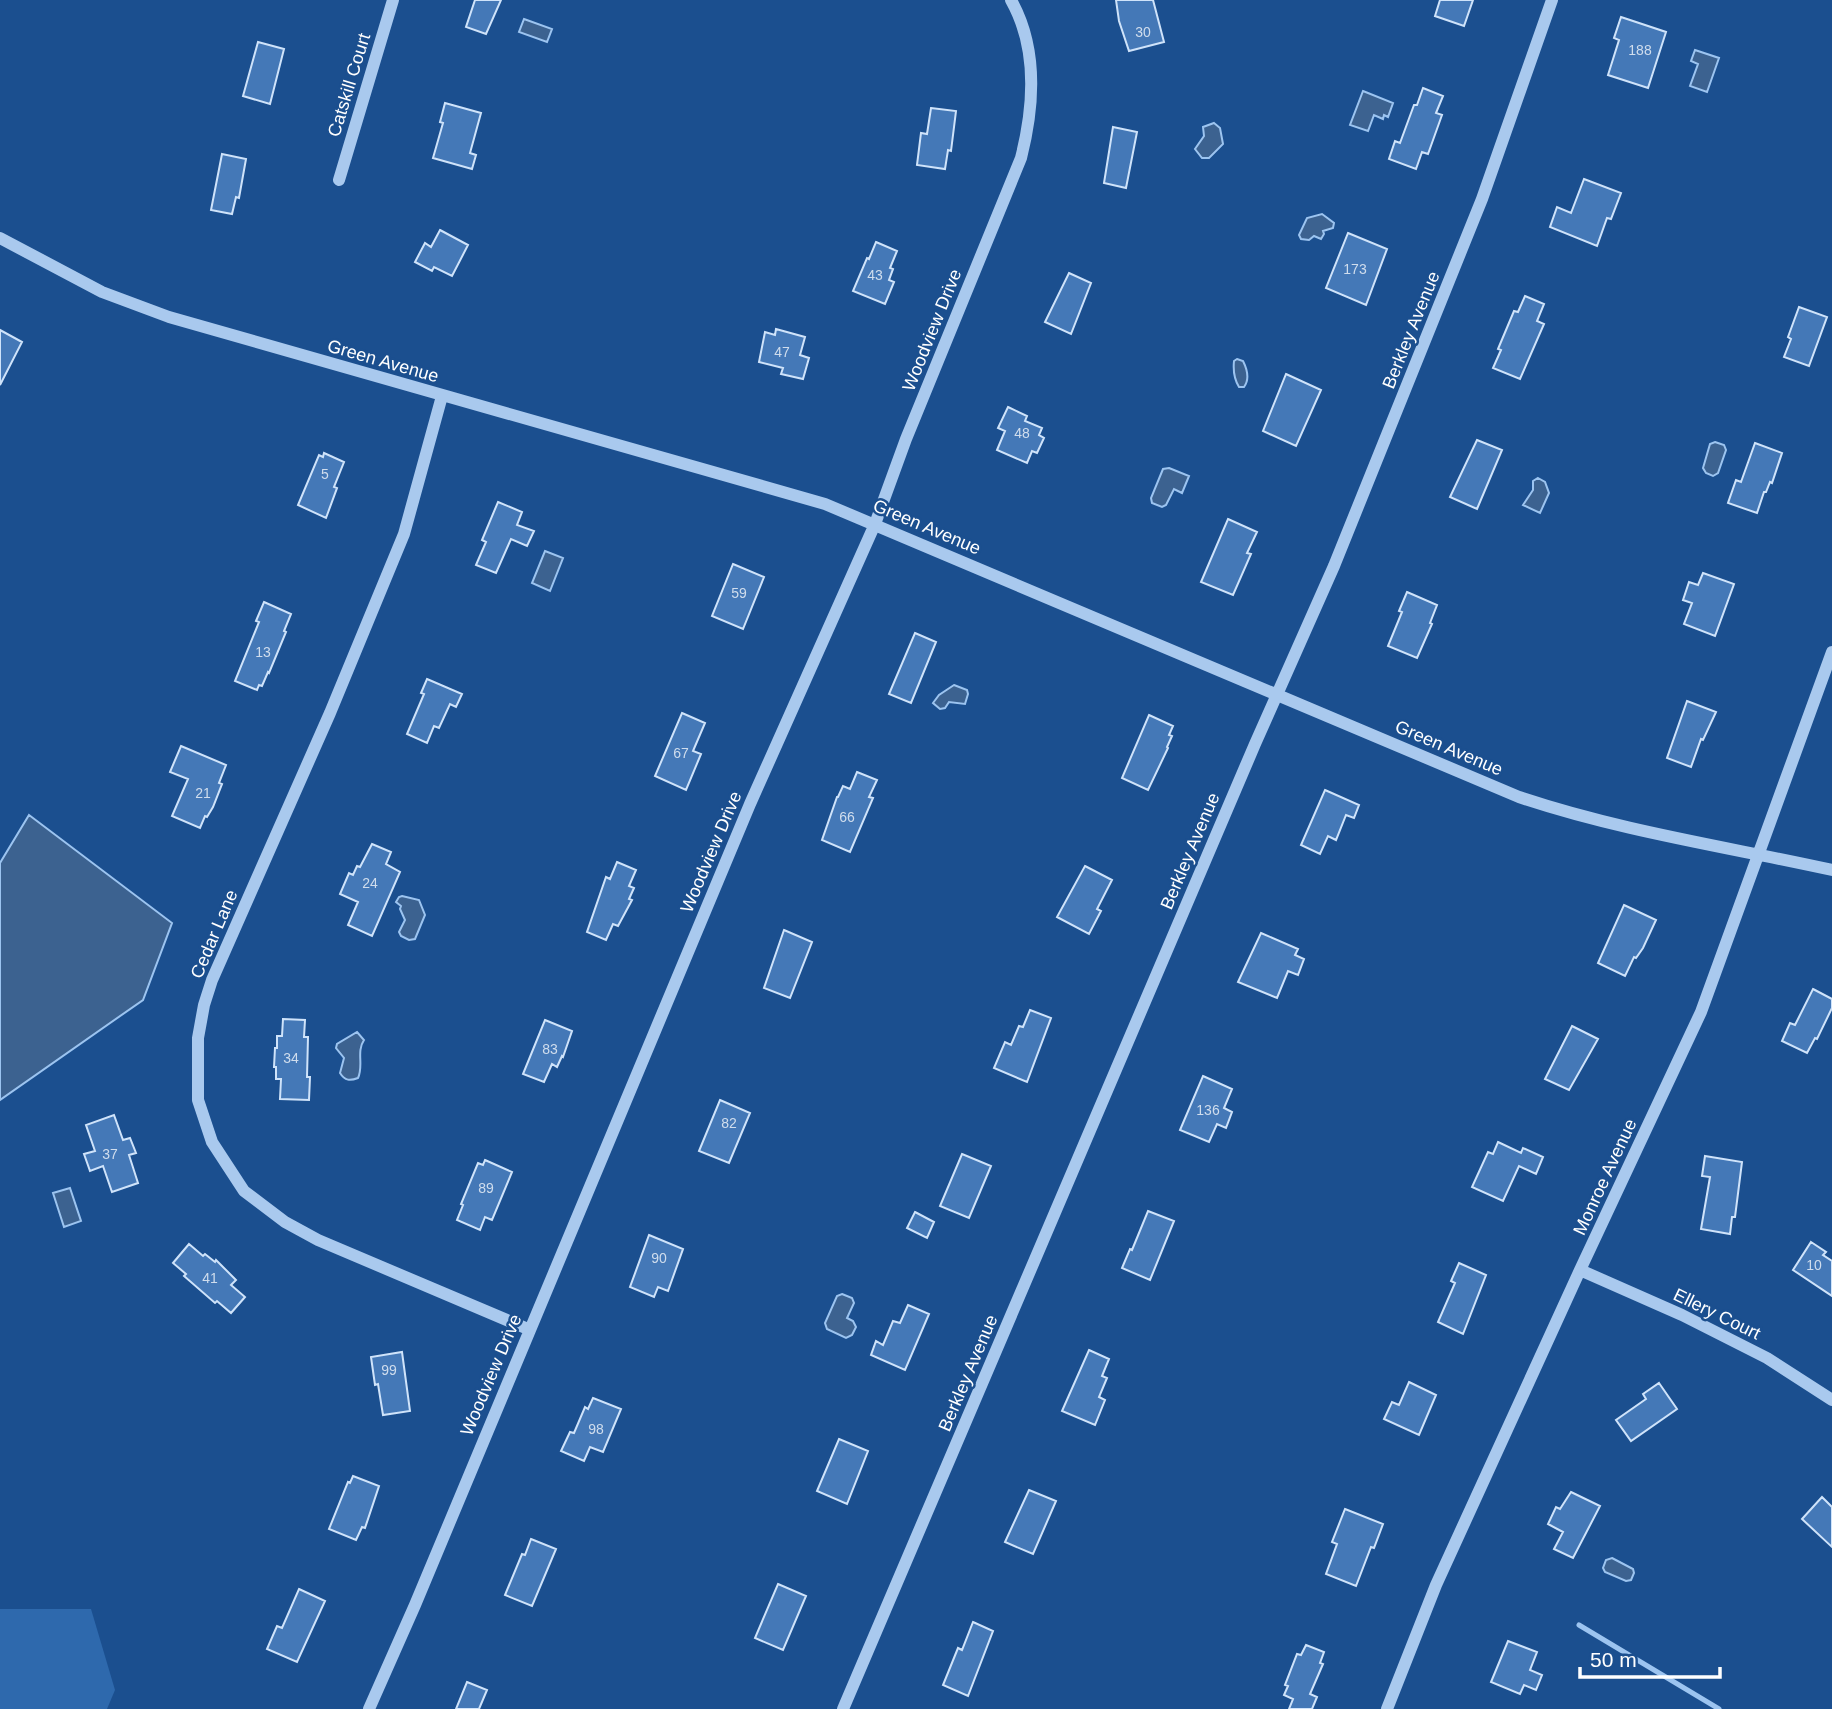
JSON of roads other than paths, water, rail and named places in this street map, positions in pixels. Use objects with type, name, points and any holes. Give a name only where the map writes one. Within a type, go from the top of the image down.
[{"type":"street","name":"Catskill Court","points":[[339,180],[393,0]]},
{"type":"street","name":"Woodview Drive","points":[[369,1709],[750,804],[875,524],[906,439],[1021,158],[1027,136],[1031,91],[1028,45],[1011,0]]},
{"type":"street","name":"Berkley Avenue","points":[[843,1709],[1277,693],[1334,566],[1482,200],[1552,0]]},
{"type":"street","name":"Green Avenue","points":[[0,238],[130,304],[220,333],[825,504],[1277,693],[1486,784],[1549,807],[1832,870]]},
{"type":"street","name":"Cedar Lane","points":[[442,396],[404,534],[330,713],[212,980],[198,1038],[198,1100],[212,1142],[244,1191],[285,1222],[318,1240],[528,1329]]},
{"type":"street","name":"Monroe Avenue","points":[[1387,1709],[1436,1585],[1701,1013],[1832,652]]},
{"type":"street","name":"Ellery Court","points":[[1580,1270],[1682,1315],[1767,1358],[1832,1400]]},
{"type":"waterway","points":[[1579,1625],[1719,1709]]}]
